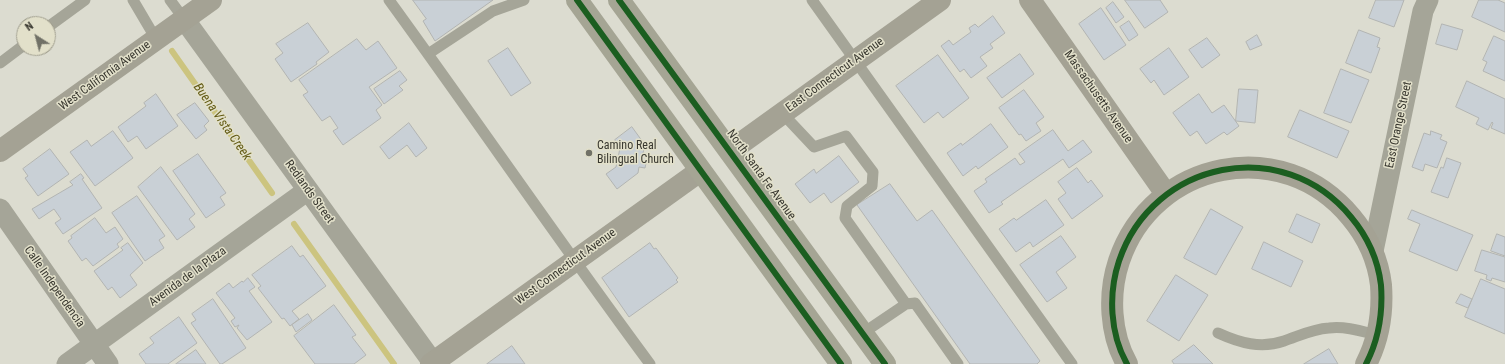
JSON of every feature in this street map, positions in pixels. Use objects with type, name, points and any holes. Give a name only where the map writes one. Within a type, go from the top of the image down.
[{"type":"main road","points":[[577,0],[841,364]]},
{"type":"main road","name":"North Santa Fe Avenue","points":[[619,0],[885,364]]},
{"type":"street","name":"West California Avenue","points":[[0,151],[210,0]]},
{"type":"street","name":"East Connecticut Avenue","points":[[730,151],[940,0]]},
{"type":"street","name":"Massachusetts Avenue","points":[[1030,0],[1166,194]]},
{"type":"street","name":"East Orange Street","points":[[1372,251],[1423,10],[1428,0]]},
{"type":"street","name":"Redlands Street","points":[[184,19],[433,364]]},
{"type":"street","points":[[1127,364],[1117,339],[1112,316],[1112,293],[1116,270],[1123,248],[1134,228],[1149,210],[1166,194],[1190,180],[1216,171],[1242,167],[1270,169],[1296,176],[1321,188],[1342,206],[1360,227],[1372,251],[1380,276],[1382,302],[1378,335],[1366,364]]},
{"type":"street","name":"West Connecticut Avenue","points":[[433,364],[700,171]]},
{"type":"street","name":"Avenida de la Plaza","points":[[67,364],[308,190]]},
{"type":"street","name":"Calle Independencia","points":[[0,209],[108,364]]},
{"type":"lane","points":[[56,21],[85,0]]},
{"type":"lane","points":[[134,0],[156,39]]},
{"type":"lane","points":[[170,0],[184,19]]},
{"type":"lane","points":[[389,0],[574,262],[650,364]]},
{"type":"lane","points":[[428,54],[493,10],[524,0]]},
{"type":"lane","points":[[812,0],[1072,364]]},
{"type":"lane","points":[[0,63],[16,51]]},
{"type":"lane","points":[[782,113],[814,147],[846,136],[873,172],[872,186],[846,206],[846,218],[906,304]]},
{"type":"lane","points":[[863,333],[906,304],[915,303],[958,364]]},
{"type":"lane","points":[[1218,333],[1245,344],[1264,345],[1283,342],[1300,334],[1329,328],[1353,329],[1378,335]]},
{"type":"building","points":[[413,0],[493,0],[435,41],[423,21],[426,19]]},
{"type":"building","points":[[1125,0],[1160,0],[1168,12],[1145,28]]},
{"type":"building","points":[[1376,0],[1404,0],[1394,27],[1369,18]]},
{"type":"building","points":[[1479,0],[1498,0],[1505,3],[1505,32],[1472,17]]},
{"type":"building","points":[[1113,2],[1124,17],[1116,23],[1106,8]]},
{"type":"building","points":[[1101,8],[1126,45],[1104,60],[1079,24]]},
{"type":"building","points":[[993,16],[1005,33],[990,44],[993,48],[980,57],[987,66],[971,78],[964,69],[960,72],[941,46],[949,40],[953,45],[971,32],[969,28],[975,24],[978,27]]},
{"type":"building","points":[[1129,21],[1138,35],[1129,41],[1120,27]]},
{"type":"building","points":[[308,23],[329,52],[316,62],[317,64],[291,82],[275,59],[283,53],[276,44]]},
{"type":"building","points":[[1442,24],[1463,30],[1457,50],[1436,44]]},
{"type":"building","points":[[1359,30],[1380,38],[1377,47],[1380,48],[1371,73],[1346,63]]},
{"type":"building","points":[[1257,35],[1262,45],[1250,50],[1246,42]]},
{"type":"building","points":[[1494,36],[1505,41],[1505,81],[1483,71],[1487,62],[1483,60]]},
{"type":"building","points":[[1207,38],[1220,55],[1202,68],[1189,50]]},
{"type":"building","points":[[357,39],[366,50],[378,41],[397,68],[369,87],[382,105],[376,110],[381,118],[343,145],[333,131],[338,128],[330,116],[322,121],[303,95],[308,92],[299,80]]},
{"type":"building","points":[[508,48],[531,83],[511,96],[488,61]]},
{"type":"building","points":[[1169,48],[1189,77],[1164,95],[1154,80],[1151,83],[1140,69]]},
{"type":"building","points":[[1020,54],[1034,74],[1002,98],[987,78]]},
{"type":"building","points":[[938,55],[969,98],[943,118],[938,112],[924,123],[896,86]]},
{"type":"building","points":[[1341,69],[1369,80],[1351,123],[1324,113]]},
{"type":"building","points":[[400,71],[407,80],[399,86],[403,90],[384,104],[374,89]]},
{"type":"building","points":[[1467,81],[1505,99],[1505,134],[1491,128],[1492,122],[1488,130],[1476,124],[1479,118],[1456,107]]},
{"type":"building","points":[[1239,89],[1258,90],[1255,123],[1236,121]]},
{"type":"building","points":[[1024,90],[1044,117],[1036,123],[1041,131],[1026,141],[1021,134],[1019,135],[999,108]]},
{"type":"building","points":[[156,94],[178,126],[146,149],[137,136],[128,142],[118,127],[146,106],[144,103]]},
{"type":"building","points":[[1199,94],[1212,113],[1224,105],[1239,126],[1227,135],[1224,132],[1206,144],[1197,131],[1190,136],[1173,113]]},
{"type":"building","points":[[195,103],[209,121],[204,126],[207,130],[196,139],[177,115]]},
{"type":"building","points":[[1300,110],[1349,131],[1337,158],[1288,137]]},
{"type":"building","points":[[409,123],[427,148],[416,157],[407,145],[389,159],[380,147]]},
{"type":"building","points":[[991,124],[1008,147],[978,169],[976,166],[963,176],[947,153],[961,143],[962,145]]},
{"type":"building","points":[[632,127],[645,145],[643,153],[648,154],[645,168],[639,167],[638,173],[617,189],[606,174],[616,167],[620,148],[615,140]]},
{"type":"building","points":[[1053,130],[1068,151],[1083,140],[1092,152],[1069,168],[1063,159],[1001,202],[1003,204],[989,213],[974,191],[987,182],[985,179],[1015,158],[1020,165],[1025,162],[1019,154]]},
{"type":"building","points":[[113,131],[133,158],[95,186],[70,152],[87,140],[91,146]]},
{"type":"building","points":[[1431,131],[1442,135],[1440,139],[1447,142],[1437,168],[1425,164],[1423,171],[1412,167],[1424,133],[1430,135]]},
{"type":"building","points":[[50,149],[69,174],[38,196],[25,178],[28,176],[23,169]]},
{"type":"building","points":[[198,154],[226,193],[220,197],[225,205],[206,218],[173,171]]},
{"type":"building","points":[[839,156],[859,182],[831,203],[824,193],[810,203],[795,184],[814,169],[816,173]]},
{"type":"building","points":[[1447,158],[1461,163],[1448,198],[1431,192],[1441,167],[1443,168]]},
{"type":"building","points":[[161,167],[195,214],[189,219],[195,227],[177,240],[138,187]]},
{"type":"building","points":[[1077,168],[1088,183],[1091,180],[1103,196],[1072,219],[1058,199],[1066,193],[1058,182]]},
{"type":"building","points":[[81,174],[84,178],[82,179],[102,208],[63,234],[55,223],[61,219],[54,209],[39,219],[32,209],[73,185],[70,182]]},
{"type":"building","points":[[890,184],[917,221],[932,210],[1040,361],[1037,364],[970,364],[857,205]]},
{"type":"building","points":[[137,196],[165,236],[159,240],[164,248],[145,261],[112,213]]},
{"type":"building","points":[[1046,200],[1064,225],[1033,247],[1030,242],[1016,252],[999,229],[1014,218],[1016,220]]},
{"type":"building","points":[[1211,209],[1243,227],[1216,275],[1184,258]]},
{"type":"building","points":[[1412,210],[1473,235],[1457,271],[1409,251],[1420,224],[1408,219]]},
{"type":"building","points":[[1297,214],[1320,224],[1312,243],[1289,232]]},
{"type":"building","points":[[95,218],[106,233],[115,227],[123,239],[117,244],[119,247],[93,266],[86,258],[82,261],[68,241],[72,238],[71,236]]},
{"type":"building","points":[[1497,234],[1505,237],[1505,256],[1491,251]]},
{"type":"building","points":[[1061,236],[1076,257],[1056,272],[1067,288],[1047,302],[1020,265]]},
{"type":"building","points":[[1264,242],[1303,261],[1291,287],[1252,269]]},
{"type":"building","points":[[128,243],[143,263],[130,275],[137,285],[120,298],[112,287],[108,290],[94,271],[123,250],[121,248]]},
{"type":"building","points":[[650,243],[654,249],[656,248],[678,278],[676,280],[678,282],[629,317],[602,278]]},
{"type":"building","points":[[292,246],[300,257],[303,255],[326,286],[292,311],[299,319],[290,326],[284,318],[282,319],[258,288],[261,286],[252,275]]},
{"type":"building","points":[[1482,250],[1505,257],[1505,282],[1492,278],[1491,281],[1486,279],[1487,275],[1475,271]]},
{"type":"building","points":[[1176,275],[1208,295],[1179,341],[1147,321]]},
{"type":"building","points":[[248,278],[255,287],[249,291],[272,322],[247,340],[237,328],[239,325],[235,327],[231,321],[235,318],[216,293],[229,283],[233,288]]},
{"type":"building","points":[[1481,279],[1505,289],[1505,334],[1465,317]]},
{"type":"building","points":[[1461,294],[1472,299],[1468,308],[1456,303]]},
{"type":"building","points":[[213,299],[246,348],[222,364],[220,364],[191,323],[196,320],[192,314]]},
{"type":"building","points":[[334,305],[356,335],[352,337],[366,355],[354,364],[315,364],[294,336]]},
{"type":"building","points":[[308,314],[312,320],[296,332],[292,325]]},
{"type":"building","points":[[179,317],[197,343],[168,364],[146,364],[139,354],[154,343],[150,338]]},
{"type":"building","points":[[1194,345],[1213,364],[1174,364],[1172,361]]},
{"type":"building","points":[[512,346],[525,364],[487,364]]},
{"type":"building","points":[[1329,349],[1338,364],[1304,364]]},
{"type":"building","points":[[196,350],[206,364],[176,364]]},
{"type":"waterway","name":"Buena Vista Creek","points":[[172,51],[272,193]]},
{"type":"waterway","name":"Buena Vista Creek","points":[[294,224],[394,364]]},
{"type":"cycle path","points":[[577,0],[841,364]]},
{"type":"cycle path","points":[[619,0],[885,364]]},
{"type":"cycle path","points":[[1127,364],[1117,340],[1112,314],[1112,300],[1115,274],[1119,261],[1136,227],[1160,200],[1189,181],[1222,170],[1257,168],[1291,175],[1323,191],[1351,217],[1367,240],[1380,276],[1381,316],[1374,345],[1366,364]]},
{"type":"place","name":"Camino Real Bilingual Church","points":[[589,153]]}]
